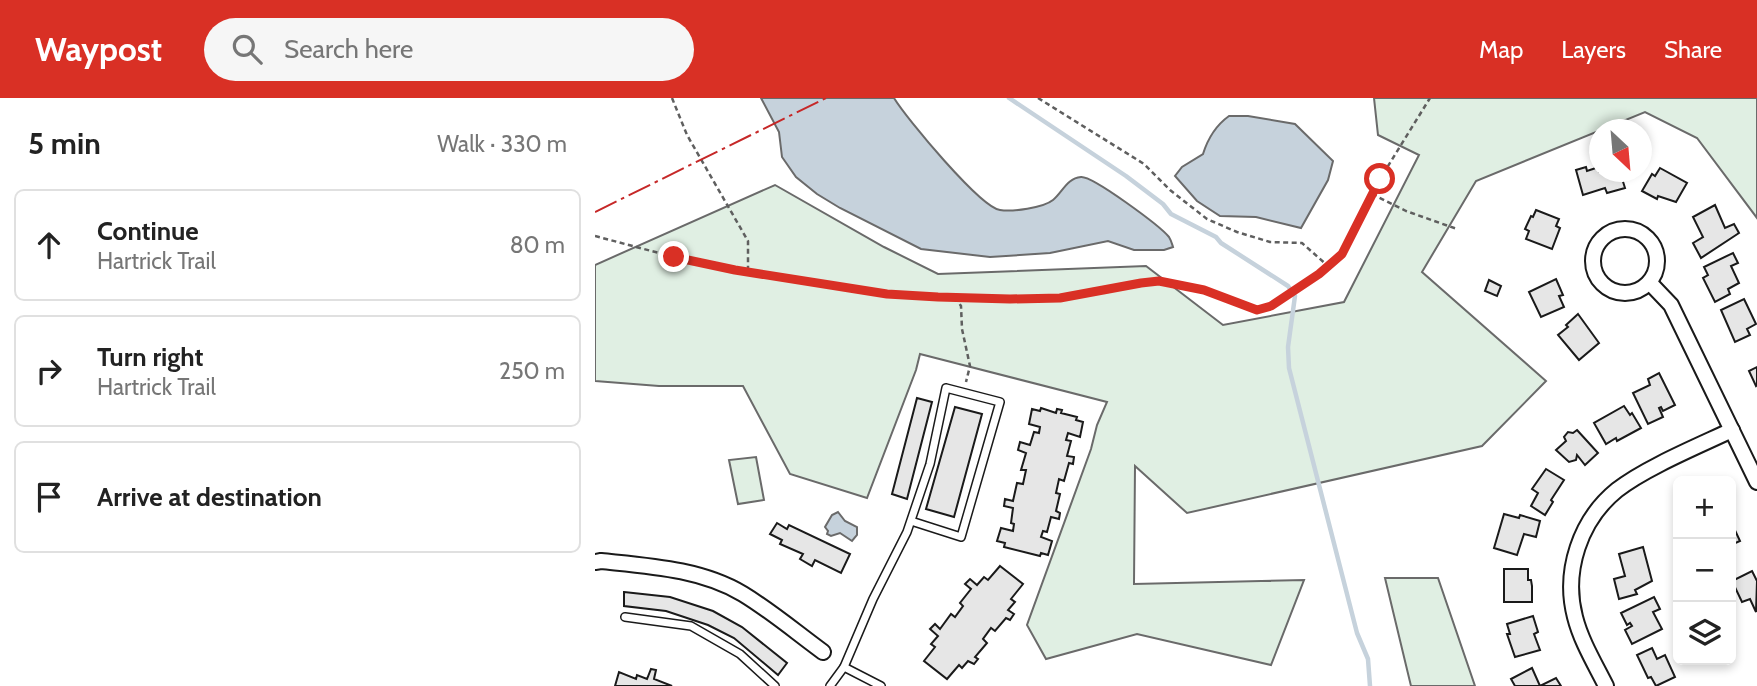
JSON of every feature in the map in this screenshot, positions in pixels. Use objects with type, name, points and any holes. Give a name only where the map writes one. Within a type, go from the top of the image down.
[{"type":"street","points":[[1623,229],[1639,232],[1646,237],[1656,251],[1657,259],[1650,283],[1627,294],[1611,291],[1604,286],[1592,264],[1600,240],[1623,229]]},
{"type":"street","points":[[1650,283],[1671,305],[1757,482]]},
{"type":"street","points":[[1606,686],[1580,631],[1572,602],[1575,558],[1587,527],[1606,501],[1632,480],[1732,430]]},
{"type":"street","points":[[595,562],[667,569],[709,579],[743,594],[823,652]]},
{"type":"lane","points":[[830,686],[844,667],[911,521],[930,464],[946,388],[1000,402],[961,537],[911,521]]},
{"type":"lane","points":[[625,617],[691,626],[740,654],[775,686]]},
{"type":"lane","points":[[844,667],[881,686]]},
{"type":"path","points":[[672,98],[687,135],[748,241],[748,272]]},
{"type":"path","points":[[1038,98],[1144,164],[1170,190],[1207,219],[1270,242],[1302,243],[1328,266]]},
{"type":"path","points":[[595,236],[674,257],[748,272],[887,294],[955,298],[1060,298],[1159,281],[1204,290],[1257,310],[1271,306],[1319,274],[1342,254],[1408,130],[1430,98]]},
{"type":"path","points":[[1372,194],[1406,211],[1457,229]]},
{"type":"path","points":[[955,298],[961,306],[962,329],[970,366],[964,393]]},
{"type":"green space","points":[[1374,98],[1757,98],[1757,218],[1697,138],[1645,112],[1628,119],[1589,119],[1589,135],[1476,181],[1422,272],[1546,381],[1482,446],[1187,513],[1135,466],[1134,584],[1304,580],[1271,665],[1137,634],[1046,659],[1027,625],[1107,402],[920,354],[867,498],[790,474],[743,386],[659,386],[595,381],[595,265],[775,185],[884,247],[938,274],[1146,266],[1223,325],[1344,302],[1419,155],[1378,135]]},
{"type":"green space","points":[[756,457],[764,500],[738,504],[729,460]]},
{"type":"green space","points":[[1385,578],[1438,578],[1475,686],[1411,686]]},
{"type":"shaded area","points":[[761,98],[894,98],[944,161],[990,205],[1005,210],[1042,205],[1053,200],[1072,180],[1081,177],[1099,184],[1140,213],[1169,237],[1173,247],[1164,250],[1134,250],[1108,241],[1050,253],[990,257],[921,249],[840,208],[796,177],[782,157],[779,132]]},
{"type":"shaded area","points":[[1229,116],[1248,116],[1295,124],[1333,161],[1328,180],[1301,228],[1256,217],[1220,216],[1197,201],[1175,176],[1182,167],[1203,154],[1213,133]]},
{"type":"shaded area","points":[[838,512],[845,521],[857,527],[857,535],[852,541],[840,533],[831,536],[827,534],[825,527],[832,515]]},
{"type":"building","points":[[1586,167],[1589,170],[1589,182],[1623,182],[1625,188],[1607,193],[1605,188],[1583,195],[1576,170]]},
{"type":"building","points":[[1660,168],[1687,183],[1676,202],[1658,196],[1657,199],[1642,191],[1647,182],[1652,182],[1652,174],[1655,176]]},
{"type":"building","points":[[1715,205],[1725,228],[1734,224],[1739,233],[1701,258],[1693,243],[1703,237],[1693,217]]},
{"type":"building","points":[[1536,210],[1559,219],[1556,226],[1560,228],[1552,249],[1526,239],[1529,231],[1525,229]]},
{"type":"building","points":[[1733,253],[1738,263],[1731,266],[1739,283],[1728,289],[1730,294],[1715,302],[1703,278],[1708,275],[1704,267]]},
{"type":"building","points":[[1556,279],[1563,295],[1559,296],[1564,307],[1541,317],[1529,292]]},
{"type":"building","points":[[1489,280],[1501,286],[1497,296],[1485,291]]},
{"type":"building","points":[[1744,299],[1756,324],[1747,329],[1750,335],[1735,342],[1721,310]]},
{"type":"building","points":[[1578,314],[1599,343],[1579,360],[1558,335]]},
{"type":"building","points":[[1757,367],[1757,385],[1756,386],[1749,371]]},
{"type":"building","points":[[1659,373],[1675,405],[1663,411],[1659,408],[1663,417],[1648,424],[1633,393],[1650,385],[1648,379]]},
{"type":"building","points":[[917,398],[932,402],[907,499],[892,494]]},
{"type":"building","points":[[1624,406],[1641,428],[1606,444],[1594,423]]},
{"type":"building","points":[[955,407],[982,414],[954,517],[926,509]]},
{"type":"building","points":[[1041,408],[1056,413],[1057,409],[1062,410],[1061,413],[1077,417],[1076,420],[1083,422],[1080,437],[1068,433],[1066,440],[1071,441],[1067,456],[1074,457],[1073,464],[1069,463],[1064,481],[1059,479],[1056,493],[1060,494],[1056,511],[1060,513],[1059,519],[1051,517],[1047,532],[1043,531],[1041,537],[1052,541],[1048,555],[1041,553],[1040,556],[1004,547],[1005,543],[997,541],[1001,528],[1013,531],[1013,508],[1004,506],[1005,499],[1013,501],[1017,483],[1023,484],[1026,470],[1021,470],[1026,453],[1018,450],[1020,442],[1030,445],[1034,432],[1039,433],[1040,427],[1029,424],[1032,409],[1040,411]]},
{"type":"building","points":[[1577,430],[1598,453],[1585,465],[1577,455],[1576,460],[1569,462],[1556,450],[1566,441],[1564,437],[1568,432]]},
{"type":"building","points":[[1546,469],[1564,480],[1545,515],[1531,506],[1538,493],[1532,489]]},
{"type":"building","points":[[1504,514],[1540,521],[1536,537],[1524,534],[1517,555],[1494,548]]},
{"type":"building","points":[[777,523],[787,529],[789,525],[850,554],[841,573],[815,560],[812,566],[800,559],[803,554],[780,544],[782,540],[770,534]]},
{"type":"building","points":[[1643,547],[1652,581],[1635,590],[1637,594],[1619,599],[1614,579],[1625,576],[1619,554]]},
{"type":"building","points":[[1000,566],[1023,584],[1011,599],[1015,602],[1008,610],[1014,614],[1010,620],[1006,618],[995,631],[991,628],[983,639],[987,643],[975,657],[978,659],[974,664],[968,661],[962,668],[959,665],[947,679],[924,661],[935,647],[931,644],[938,636],[930,629],[935,624],[940,629],[951,614],[955,617],[963,606],[960,603],[971,589],[965,584],[970,579],[977,585],[984,577],[988,580]]},
{"type":"building","points":[[1504,569],[1528,569],[1532,602],[1504,602]]},
{"type":"building","points":[[1752,571],[1757,581],[1756,612],[1750,599],[1742,602],[1736,589],[1736,579]]},
{"type":"building","points":[[624,592],[670,597],[713,611],[742,627],[787,663],[778,675],[734,638],[708,625],[666,611],[624,606]]},
{"type":"building","points":[[1654,597],[1660,609],[1653,612],[1662,629],[1632,644],[1625,630],[1632,626],[1630,623],[1627,625],[1621,613]]},
{"type":"building","points":[[1533,616],[1538,632],[1534,634],[1540,650],[1515,657],[1507,634],[1510,634],[1507,624]]},
{"type":"building","points":[[1652,648],[1657,659],[1665,655],[1675,677],[1656,686],[1651,677],[1648,678],[1637,655]]},
{"type":"building","points":[[1532,668],[1540,686],[1515,686],[1511,679]]},
{"type":"building","points":[[651,669],[656,670],[654,679],[672,686],[615,686],[619,672],[636,679],[637,675],[647,679]]},
{"type":"building","points":[[1556,678],[1561,686],[1540,686]]},
{"type":"waterway","points":[[1009,98],[1126,176],[1163,204],[1171,214],[1216,237],[1221,243],[1288,286],[1295,296],[1288,347],[1289,368],[1357,633],[1368,659],[1370,686]]},
{"type":"power","points":[[595,212],[826,98]]},
{"type":"route","points":[[674,257],[735,270],[887,294],[938,297],[1060,298],[1159,281],[1204,290],[1257,310],[1271,306],[1319,274],[1342,254],[1380,179]]}]
